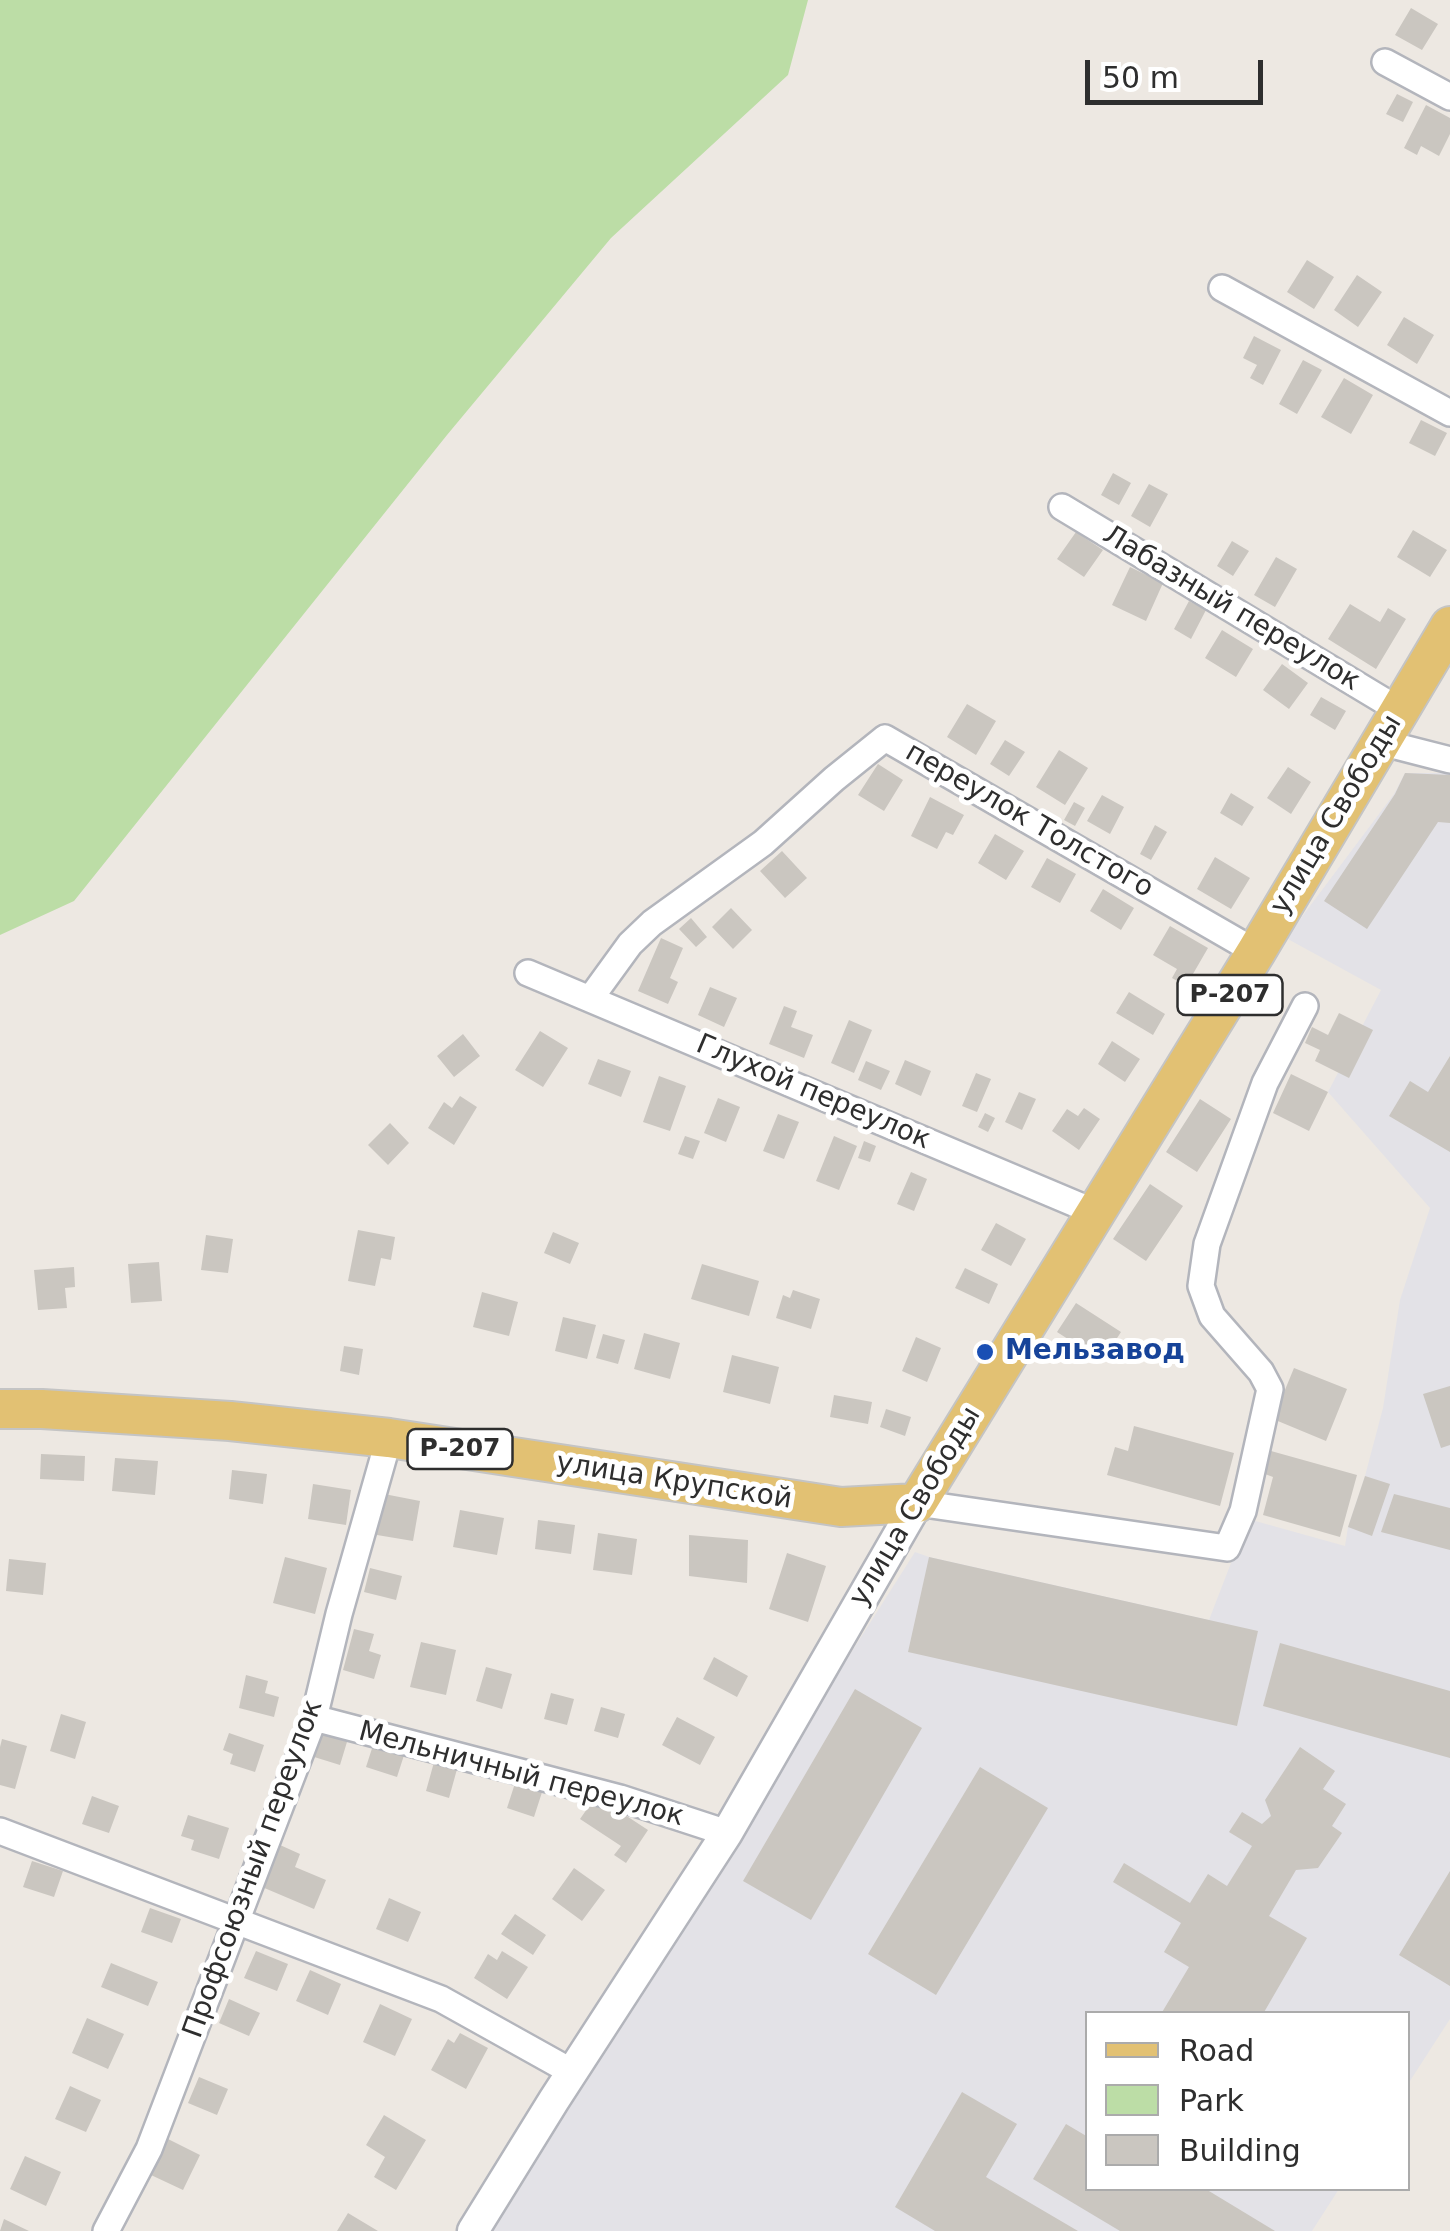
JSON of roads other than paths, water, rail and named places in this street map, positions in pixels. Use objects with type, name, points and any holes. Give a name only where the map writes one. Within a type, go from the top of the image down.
[{"type":"main road","name":"улица Свободы","points":[[918,1502],[1256,952],[1450,626]]},
{"type":"main road","name":"улица Крупской","points":[[0,1408],[230,1420],[389,1438],[841,1507],[918,1502]]},
{"type":"street","points":[[1384,62],[1450,97]]},
{"type":"street","points":[[1222,288],[1450,413]]},
{"type":"street","name":"Лабазный переулок","points":[[1062,508],[1390,726],[1450,760]]},
{"type":"street","name":"переулок Толстого","points":[[590,999],[630,944],[652,923],[763,843],[885,738],[1256,952]]},
{"type":"street","name":"Глухой переулок","points":[[528,973],[1097,1213]]},
{"type":"street","name":"улица Крупской","points":[[918,1502],[1227,1548],[1244,1511],[1270,1389],[1261,1372],[1212,1316],[1201,1286],[1207,1244],[1265,1084],[1305,1006]]},
{"type":"street","name":"Профсоюзный переулок","points":[[106,2231],[149,2149],[314,1718],[389,1438]]},
{"type":"street","name":"улица Свободы","points":[[473,2231],[728,1833],[918,1502]]},
{"type":"street","name":"Мельничный переулок","points":[[314,1718],[620,1798],[728,1833]]},
{"type":"street","points":[[0,1831],[441,1999],[572,2072]]},
{"type":"place","name":"Мельзавод","points":[[985,1352]]}]
